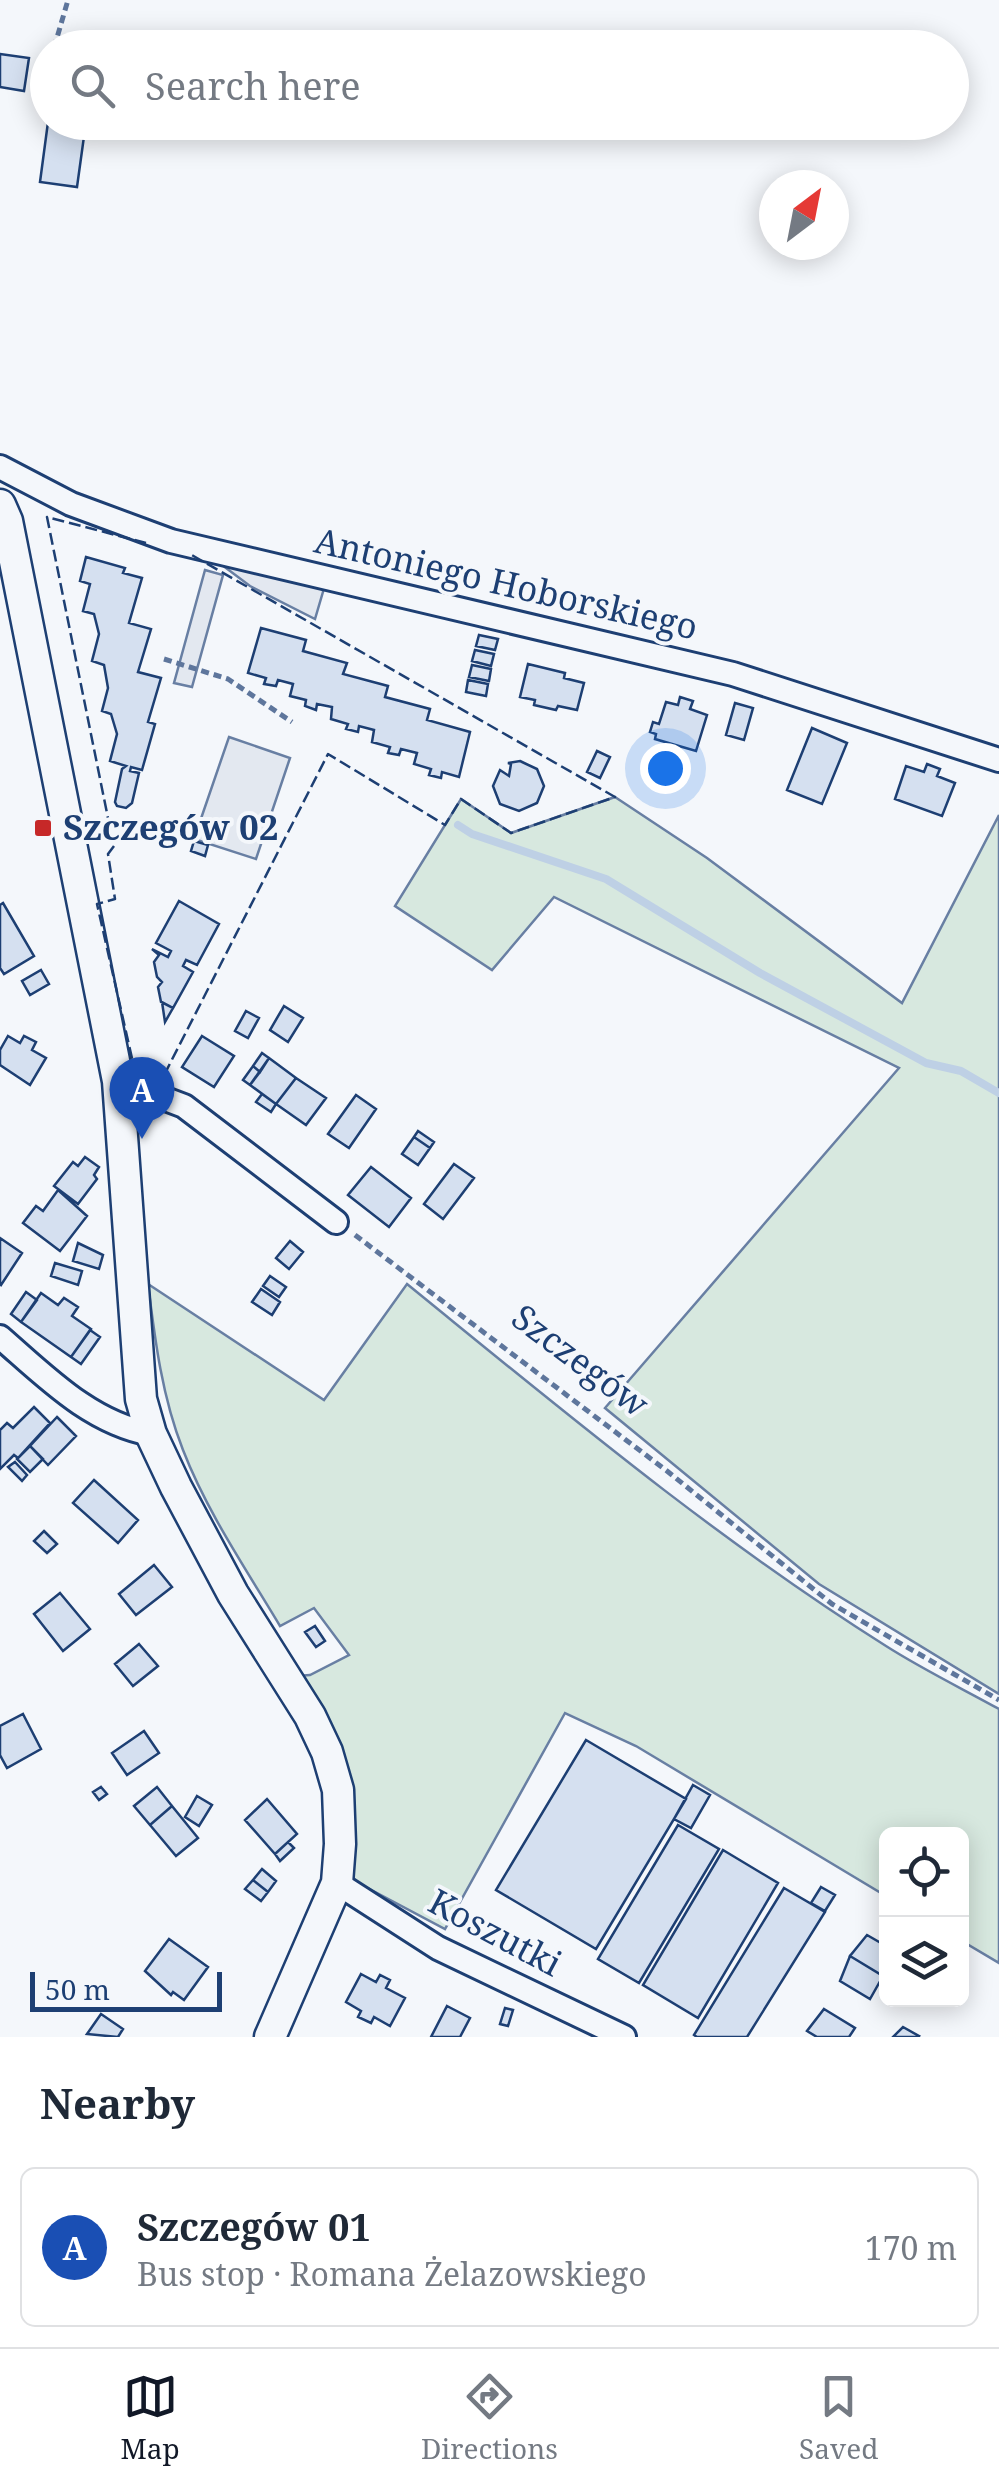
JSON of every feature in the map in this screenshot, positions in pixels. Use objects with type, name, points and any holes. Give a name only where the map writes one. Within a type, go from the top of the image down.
[{"type":"street","name":"Antoniego Hoborskiego","points":[[0,467],[71,504],[171,540],[733,674],[999,760]]},
{"type":"street","points":[[0,505],[118,1081],[141,1399],[151,1434],[233,1594],[310,1716],[327,1752],[338,1790],[337,1884],[270,2037]]},
{"type":"street","points":[[118,1081],[184,1106],[336,1222]]},
{"type":"street","points":[[0,1337],[77,1402],[126,1430],[151,1434]]},
{"type":"street","name":"Koszutki","points":[[337,1884],[438,1948],[624,2037]]},
{"type":"path","points":[[59,30],[68,0]]},
{"type":"path","points":[[164,659],[228,679],[292,722]]},
{"type":"path","name":"Szczegów","points":[[336,1222],[667,1471],[832,1604],[999,1700]]},
{"type":"shaded area","points":[[214,559],[325,585],[315,619],[250,586]]},
{"type":"shaded area","points":[[205,570],[223,575],[192,687],[174,683]]},
{"type":"shaded area","points":[[229,737],[290,758],[256,859],[194,839]]},
{"type":"shaded area","points":[[615,797],[707,858],[902,1003],[999,815],[999,1694],[819,1584],[605,1408],[899,1068],[554,897],[492,970],[395,906],[461,799],[511,833]]},
{"type":"shaded area","points":[[148,1284],[324,1400],[407,1284],[641,1472],[761,1562],[900,1654],[999,1709],[999,1963],[969,1945],[969,1827],[879,1827],[879,1892],[636,1746],[565,1713],[445,1929],[345,1876],[353,1800],[296,1676],[310,1675],[349,1655],[314,1608],[280,1626],[215,1518],[193,1473],[170,1410]]},
{"type":"building","points":[[0,54],[29,58],[24,91],[0,87]]},
{"type":"building","points":[[46,140],[84,140],[77,187],[40,182]]},
{"type":"building","points":[[86,557],[125,568],[123,573],[142,578],[129,623],[151,629],[138,672],[161,678],[148,722],[155,724],[142,770],[131,767],[130,771],[139,773],[132,803],[126,808],[115,802],[126,766],[110,761],[117,734],[111,714],[102,711],[108,688],[104,665],[92,661],[99,634],[94,614],[83,611],[90,584],[80,581]]},
{"type":"building","points":[[261,628],[306,640],[303,651],[347,663],[343,674],[388,686],[385,697],[430,709],[427,720],[470,732],[459,777],[442,772],[441,778],[429,775],[431,769],[414,764],[417,753],[401,749],[399,755],[388,753],[390,747],[372,742],[374,730],[359,726],[358,732],[346,729],[348,724],[331,719],[332,707],[317,704],[316,710],[305,706],[306,700],[290,696],[293,684],[278,680],[276,686],[264,684],[266,678],[248,673]]},
{"type":"building","points":[[479,635],[498,639],[495,650],[476,646]]},
{"type":"building","points":[[475,650],[494,654],[491,666],[472,661]]},
{"type":"building","points":[[528,664],[565,673],[564,678],[584,683],[577,710],[534,705],[535,700],[520,697]]},
{"type":"building","points":[[472,665],[491,669],[489,681],[469,677]]},
{"type":"building","points":[[468,680],[488,684],[486,696],[466,692]]},
{"type":"building","points":[[680,697],[693,701],[690,709],[707,715],[696,751],[655,739],[656,734],[650,732],[653,722],[659,724],[666,702],[678,705]]},
{"type":"building","points":[[735,703],[753,708],[744,740],[726,735]]},
{"type":"building","points":[[812,728],[847,743],[822,804],[787,790]]},
{"type":"building","points":[[597,751],[610,757],[600,778],[587,772]]},
{"type":"building","points":[[520,761],[537,769],[544,786],[537,803],[519,811],[500,804],[493,786],[500,770],[509,776],[508,763]]},
{"type":"building","points":[[927,764],[940,769],[937,776],[955,783],[942,816],[895,799],[906,766],[924,772]]},
{"type":"building","points":[[194,841],[208,845],[205,856],[191,851]]},
{"type":"building","points":[[179,901],[219,924],[197,965],[186,960],[183,966],[193,972],[173,1008],[161,1002],[158,987],[162,982],[154,962],[159,955],[152,949],[168,957],[171,951],[156,943]]},
{"type":"building","points":[[3,903],[34,956],[4,974],[0,968]]},
{"type":"building","points":[[41,970],[49,984],[30,995],[22,981]]},
{"type":"building","points":[[162,1002],[173,1008],[165,1022]]},
{"type":"building","points":[[284,1006],[303,1018],[288,1042],[270,1030]]},
{"type":"building","points":[[246,1011],[259,1018],[248,1038],[235,1031]]},
{"type":"building","points":[[8,1036],[20,1043],[24,1036],[36,1042],[32,1050],[46,1058],[30,1085],[0,1065],[0,1050]]},
{"type":"building","points":[[202,1036],[234,1056],[214,1087],[182,1067]]},
{"type":"building","points":[[262,1053],[269,1058],[260,1072],[253,1066]]},
{"type":"building","points":[[269,1058],[296,1078],[276,1104],[250,1085]]},
{"type":"building","points":[[253,1066],[260,1072],[250,1085],[243,1080]]},
{"type":"building","points":[[296,1078],[326,1098],[306,1125],[276,1104]]},
{"type":"building","points":[[262,1094],[276,1104],[271,1112],[256,1102]]},
{"type":"building","points":[[356,1095],[376,1109],[349,1148],[328,1134]]},
{"type":"building","points":[[418,1131],[434,1142],[430,1148],[414,1137]]},
{"type":"building","points":[[414,1137],[430,1148],[418,1165],[402,1154]]},
{"type":"building","points":[[85,1157],[99,1167],[94,1175],[97,1179],[78,1204],[54,1186],[73,1162],[78,1166]]},
{"type":"building","points":[[454,1164],[474,1178],[443,1219],[424,1204]]},
{"type":"building","points":[[371,1167],[411,1198],[389,1227],[348,1195]]},
{"type":"building","points":[[58,1190],[87,1216],[60,1251],[23,1223],[36,1206],[43,1211]]},
{"type":"building","points":[[0,1238],[22,1253],[1,1285],[0,1284]]},
{"type":"building","points":[[290,1241],[303,1252],[289,1269],[276,1258]]},
{"type":"building","points":[[78,1243],[103,1255],[99,1269],[73,1261]]},
{"type":"building","points":[[55,1263],[82,1271],[78,1285],[51,1276]]},
{"type":"building","points":[[270,1276],[286,1287],[279,1297],[263,1286]]},
{"type":"building","points":[[261,1289],[280,1302],[272,1315],[252,1302]]},
{"type":"building","points":[[26,1292],[37,1300],[21,1322],[11,1314]]},
{"type":"building","points":[[41,1293],[58,1305],[64,1298],[78,1307],[72,1316],[91,1329],[71,1357],[21,1322]]},
{"type":"building","points":[[90,1330],[100,1337],[81,1364],[71,1357]]},
{"type":"building","points":[[34,1407],[50,1423],[18,1458],[14,1455],[0,1469],[0,1430],[7,1423],[13,1428]]},
{"type":"building","points":[[57,1417],[76,1436],[48,1465],[30,1446]]},
{"type":"building","points":[[30,1446],[43,1459],[30,1472],[17,1459]]},
{"type":"building","points":[[15,1462],[27,1475],[22,1481],[8,1467]]},
{"type":"building","points":[[94,1480],[138,1520],[118,1543],[73,1503]]},
{"type":"building","points":[[44,1531],[57,1544],[47,1553],[34,1541]]},
{"type":"building","points":[[154,1565],[172,1587],[136,1615],[119,1594]]},
{"type":"building","points":[[60,1593],[90,1629],[63,1651],[34,1614]]},
{"type":"building","points":[[315,1626],[325,1641],[316,1647],[305,1632]]},
{"type":"building","points":[[139,1644],[158,1666],[133,1686],[115,1664]]},
{"type":"building","points":[[23,1714],[41,1749],[7,1768],[0,1755],[0,1726]]},
{"type":"building","points":[[144,1731],[159,1753],[127,1775],[112,1753]]},
{"type":"building","points":[[586,1740],[686,1799],[596,1949],[496,1890]]},
{"type":"building","points":[[693,1785],[710,1795],[691,1828],[674,1819]]},
{"type":"building","points":[[101,1787],[107,1794],[99,1800],[93,1792]]},
{"type":"building","points":[[157,1787],[172,1806],[150,1825],[134,1806]]},
{"type":"building","points":[[197,1796],[212,1805],[199,1826],[185,1817]]},
{"type":"building","points":[[267,1799],[297,1834],[275,1854],[245,1820]]},
{"type":"building","points":[[172,1806],[198,1838],[176,1856],[150,1825]]},
{"type":"building","points":[[678,1825],[719,1849],[639,1983],[598,1959]]},
{"type":"building","points":[[288,1842],[294,1848],[280,1861],[275,1854]]},
{"type":"building","points":[[723,1850],[778,1883],[698,2018],[643,1985]]},
{"type":"building","points":[[262,1869],[276,1881],[268,1892],[253,1880]]},
{"type":"building","points":[[253,1880],[268,1892],[261,1901],[245,1889]]},
{"type":"building","points":[[821,1887],[835,1895],[825,1911],[811,1903]]},
{"type":"building","points":[[784,1888],[825,1912],[747,2037],[697,2037],[694,2035]]},
{"type":"building","points":[[867,1935],[879,1942],[879,1974],[850,1956]]},
{"type":"building","points":[[169,1939],[208,1967],[184,2000],[173,1992],[171,1995],[145,1971]]},
{"type":"building","points":[[850,1956],[879,1974],[879,1983],[870,1999],[840,1981]]},
{"type":"building","points":[[361,1974],[376,1982],[380,1975],[390,1980],[386,1988],[405,1998],[390,2026],[374,2017],[371,2023],[358,2017],[361,2011],[346,2002]]},
{"type":"building","points":[[447,2006],[470,2018],[460,2037],[431,2037]]},
{"type":"building","points":[[505,2008],[513,2010],[508,2026],[500,2024]]},
{"type":"building","points":[[824,2009],[855,2028],[849,2037],[817,2037],[807,2031]]},
{"type":"building","points":[[101,2014],[123,2029],[118,2037],[87,2034]]},
{"type":"building","points":[[903,2027],[919,2036],[893,2037]]},
{"type":"waterway","points":[[458,825],[472,834],[606,879],[760,973],[926,1063],[961,1071],[999,1093]]},
{"type":"fence","points":[[110,828],[47,517],[146,543]]},
{"type":"fence","points":[[114,846],[108,854],[115,899],[97,904],[136,1076],[158,1087],[328,754],[445,825],[461,799],[511,833],[615,797],[190,554]]},
{"type":"place","name":"Szczegów 02","points":[[43,828]]},
{"type":"place","name":"Szczegów 01","points":[[142,1139]]}]
